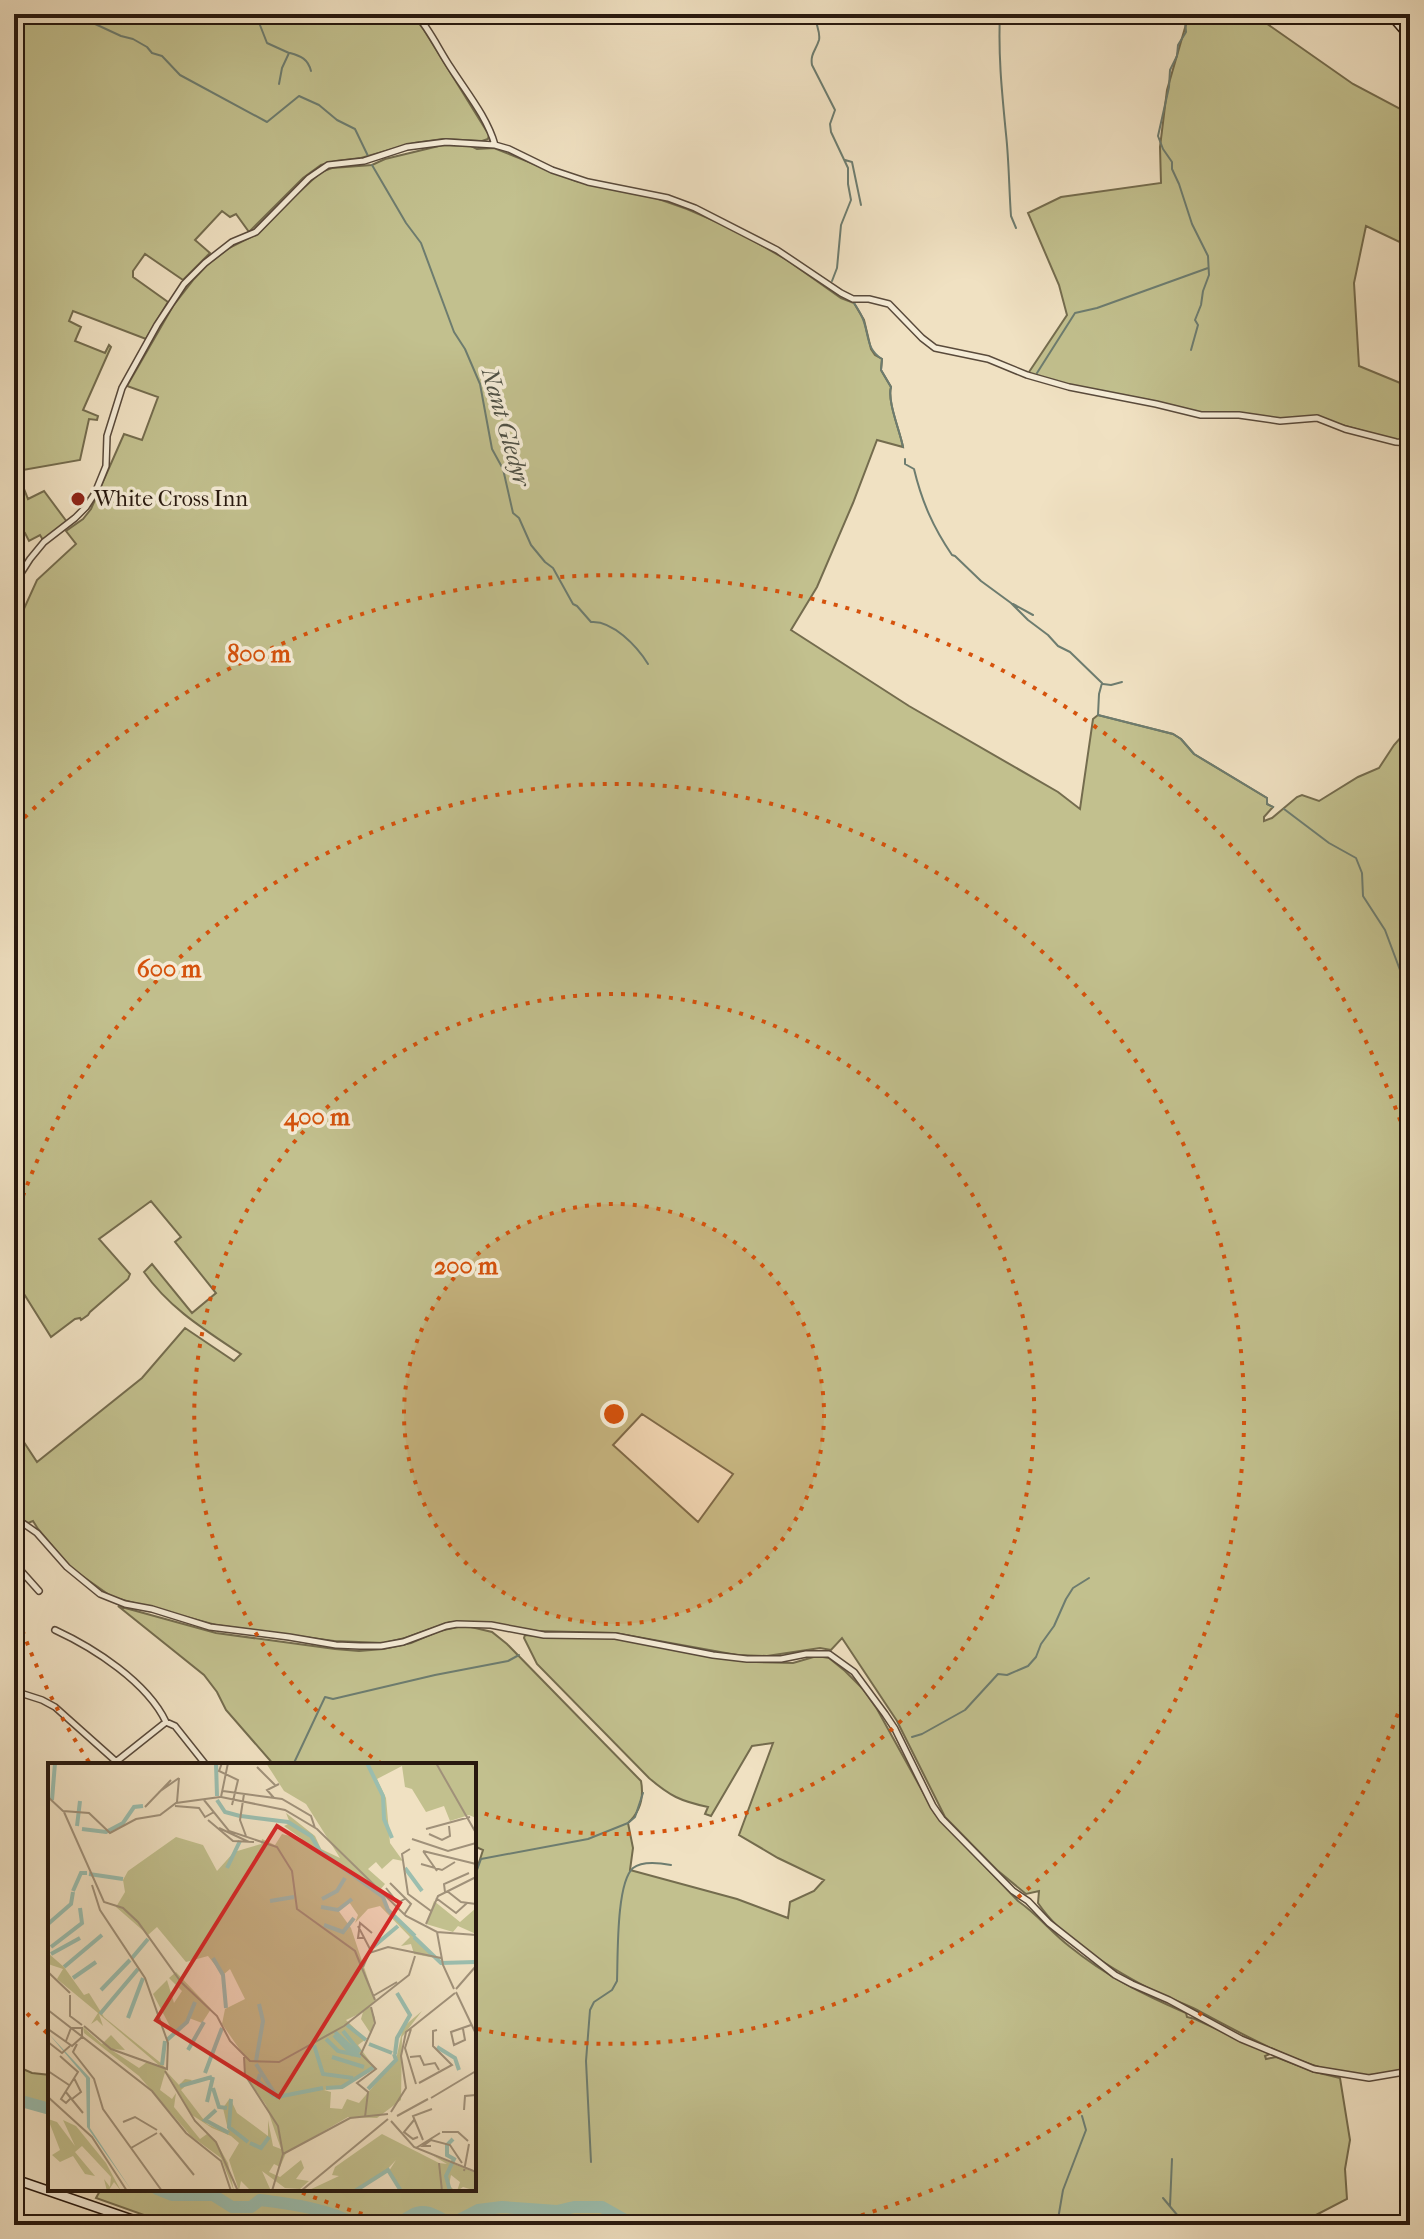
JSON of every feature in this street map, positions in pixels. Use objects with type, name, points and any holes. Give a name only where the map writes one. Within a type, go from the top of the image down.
[{"type":"main road","points":[[1390,14],[1410,37]]},
{"type":"main road","points":[[14,2179],[48,2191]]},
{"type":"main road","points":[[49,2191],[148,2225]]},
{"type":"street","points":[[416,14],[482,116],[495,145]]},
{"type":"street","points":[[14,584],[44,542],[75,518],[95,493],[106,466],[107,436],[122,388],[184,284],[232,242],[256,232],[309,178],[328,165],[364,161],[384,153],[426,144],[455,142],[495,145],[588,182],[668,198],[695,208],[777,250],[853,299],[889,304],[935,348],[988,359],[1069,387],[1201,415],[1239,415],[1280,421],[1317,418],[1345,429],[1410,443]]},
{"type":"street","points":[[14,1517],[37,1533],[77,1577],[100,1594],[210,1627],[336,1645],[381,1646],[457,1624],[491,1625],[536,1634],[615,1636],[747,1659],[829,1654],[854,1672],[885,1714],[942,1819],[1013,1891],[1115,1975],[1241,2039],[1314,2069],[1369,2078],[1410,2071]]},
{"type":"street","points":[[14,1563],[39,1591]]},
{"type":"street","points":[[55,1630],[81,1642],[122,1672],[150,1697],[166,1722],[175,1726],[204,1763]]},
{"type":"street","points":[[14,1691],[49,1703],[118,1763],[166,1722]]},
{"type":"shaded area","points":[[14,14],[412,14],[489,135],[482,141],[443,139],[414,143],[321,165],[303,178],[249,232],[236,214],[230,217],[222,211],[195,240],[210,253],[183,280],[145,254],[133,271],[133,277],[168,302],[146,339],[73,311],[69,321],[81,327],[75,341],[105,353],[109,345],[111,347],[83,410],[98,416],[97,420],[89,419],[80,460],[17,471],[28,499],[44,491],[67,522],[43,540],[40,535],[29,541],[25,533],[14,539]]},
{"type":"shaded area","points":[[1189,14],[1253,14],[1353,84],[1410,114],[1410,247],[1366,226],[1354,283],[1359,366],[1410,387],[1410,444],[1317,418],[1280,421],[1226,414],[1201,415],[1027,375],[1067,315],[1059,285],[1028,213],[1061,197],[1161,183],[1160,147],[1167,90]]},
{"type":"shaded area","points":[[443,145],[494,148],[576,181],[653,197],[687,209],[731,228],[787,260],[841,298],[854,303],[864,320],[871,349],[882,359],[881,370],[891,387],[892,408],[903,447],[877,440],[817,587],[791,630],[909,706],[1058,792],[1080,809],[1093,719],[1098,715],[1173,734],[1181,739],[1194,754],[1267,798],[1267,804],[1273,807],[1264,821],[1297,797],[1302,795],[1319,801],[1379,768],[1410,727],[1410,2067],[1368,2075],[1301,2061],[1148,1988],[1088,1952],[1048,1916],[1038,1903],[1039,1891],[1026,1894],[997,1870],[945,1817],[897,1721],[842,1638],[831,1650],[820,1648],[767,1656],[737,1655],[615,1633],[537,1631],[477,1622],[450,1622],[384,1643],[334,1641],[216,1625],[112,1597],[71,1568],[33,1521],[28,1523],[14,1514],[14,1427],[37,1462],[142,1378],[185,1328],[234,1361],[241,1354],[176,1307],[144,1272],[152,1264],[192,1313],[216,1293],[175,1242],[181,1237],[151,1201],[99,1239],[130,1274],[128,1279],[88,1315],[81,1320],[75,1319],[51,1337],[14,1278],[14,622],[18,622],[37,580],[76,544],[66,531],[91,509],[124,434],[142,440],[158,397],[127,386],[173,306],[194,279],[229,248],[259,233],[321,172],[332,168],[372,165]],"holes":[[[642,1414],[733,1474],[698,1522],[613,1445]]]},
{"type":"shaded area","points":[[118,1606],[216,1633],[359,1651],[411,1643],[458,1627],[492,1632],[641,1781],[640,1804],[628,1823],[633,1848],[630,1870],[737,1899],[788,1918],[790,1902],[814,1891],[824,1880],[739,1835],[773,1743],[752,1746],[711,1816],[705,1814],[708,1807],[676,1797],[649,1778],[537,1664],[524,1638],[525,1635],[616,1638],[711,1657],[756,1662],[793,1663],[817,1656],[829,1658],[863,1689],[877,1709],[935,1814],[1018,1901],[1069,1946],[1125,1984],[1186,2013],[1187,2017],[1270,2054],[1265,2056],[1266,2059],[1276,2057],[1340,2078],[1350,2140],[1345,2169],[1347,2199],[1291,2225],[983,2225],[930,2220],[948,2225],[172,2225],[96,2198],[100,2191],[162,2191],[184,2195],[189,2191],[476,2191],[476,1872],[483,1850],[476,1847],[476,1763],[272,1763],[226,1710],[204,1675]]},
{"type":"shaded area","points":[[14,2065],[32,2073],[48,2075],[48,2108],[14,2099]]},
{"type":"waterway","name":"Nant Gledyr","points":[[88,14],[93,18],[93,23],[133,39],[152,53],[162,56],[180,75],[267,122],[299,96],[319,105],[337,120],[355,129],[368,156]]},
{"type":"waterway","points":[[242,14],[258,20],[267,43],[289,53],[279,84]]},
{"type":"waterway","points":[[816,14],[819,37],[812,65],[835,110],[830,124],[831,132],[848,168],[851,200],[841,225],[837,268],[832,281]]},
{"type":"waterway","points":[[1000,14],[1011,216],[1016,228]]},
{"type":"waterway","points":[[1190,14],[1185,20],[1186,32],[1170,70],[1158,136],[1172,162],[1192,224],[1208,256],[1209,275],[1195,320],[1198,325],[1191,350]]},
{"type":"waterway","points":[[290,53],[304,59],[311,71]]},
{"type":"waterway","points":[[845,160],[852,162],[861,205]]},
{"type":"waterway","name":"Nant Gledyr","points":[[372,165],[421,243],[454,332],[480,384],[492,449],[503,469],[513,513],[519,518],[531,545],[553,568],[573,604],[591,622],[607,625],[623,636],[648,664]]},
{"type":"waterway","points":[[1037,373],[1075,313],[1208,268]]},
{"type":"waterway","points":[[854,303],[863,319],[871,347],[882,359],[881,370],[891,387],[892,408],[903,447]]},
{"type":"waterway","points":[[905,459],[905,464],[914,469],[929,514],[952,555],[1058,646],[1070,652],[1102,683],[1098,715],[1173,734],[1194,754],[1267,798],[1267,804],[1273,807]]},
{"type":"waterway","points":[[1013,604],[1033,615]]},
{"type":"waterway","points":[[1103,684],[1122,682]]},
{"type":"waterway","points":[[1284,809],[1329,843],[1356,858],[1362,873],[1363,896],[1385,930],[1409,994]]},
{"type":"waterway","points":[[1409,1000],[1402,1008],[1410,1062]]},
{"type":"waterway","points":[[912,1737],[965,1710],[998,1674],[1007,1675],[1028,1666],[1054,1626],[1073,1588],[1089,1578]]},
{"type":"waterway","points":[[294,1763],[325,1697],[333,1699],[508,1661],[519,1655]]},
{"type":"waterway","points":[[476,1873],[481,1859],[588,1839],[628,1823],[635,1817],[643,1793]]},
{"type":"waterway","points":[[591,2162],[586,2061],[590,2010],[594,2002],[612,1990],[617,1981],[619,1921],[627,1876],[641,1864],[671,1865]]},
{"type":"waterway","points":[[14,2099],[48,2108]]},
{"type":"waterway","points":[[1057,2225],[1063,2190],[1086,2130],[1082,2116]]},
{"type":"waterway","points":[[1170,2206],[1172,2159]]},
{"type":"waterway","points":[[162,2191],[172,2195],[213,2195],[232,2207],[251,2207],[260,2200],[298,2205],[358,2225]]},
{"type":"waterway","points":[[1163,2198],[1178,2216],[1178,2225]]},
{"type":"waterway","points":[[393,2225],[422,2212],[451,2224],[478,2210],[502,2207],[557,2211],[574,2207],[602,2207],[634,2225]]},
{"type":"waterway","points":[[1036,2225],[1039,2221]]},
{"type":"place","name":"White Cross Inn","points":[[78,499]]}]
